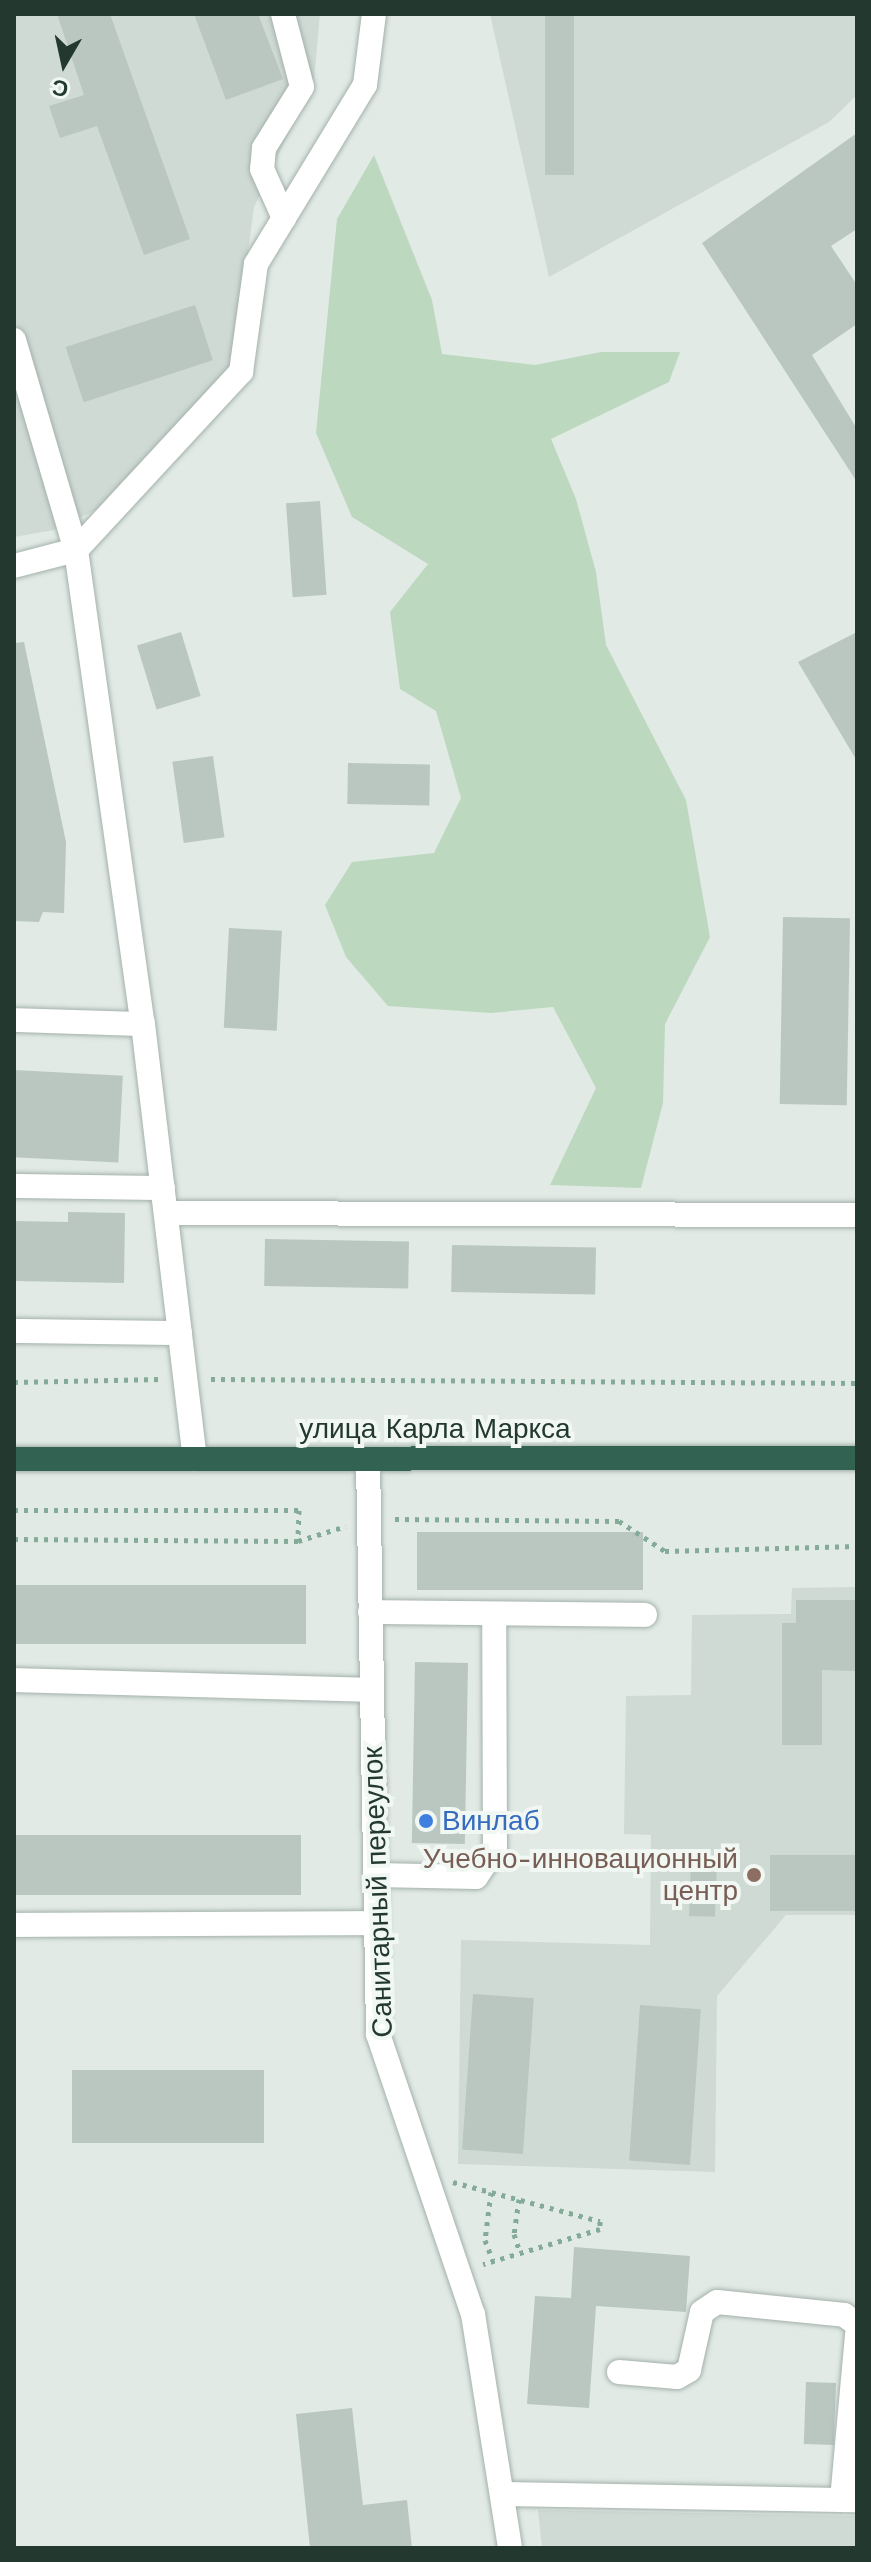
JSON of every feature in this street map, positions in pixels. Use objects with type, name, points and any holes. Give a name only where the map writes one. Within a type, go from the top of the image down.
[{"type":"highway","name":"улица Карла Маркса","points":[[14,1459],[857,1458]]},
{"type":"street","points":[[283,14],[302,87],[264,148],[262,169],[284,218]]},
{"type":"street","points":[[14,566],[76,550],[241,372],[256,264],[365,85],[374,14]]},
{"type":"street","points":[[14,340],[76,550],[143,1024],[195,1459]]},
{"type":"street","points":[[14,1020],[143,1024]]},
{"type":"street","points":[[14,1186],[163,1188]]},
{"type":"street","points":[[166,1213],[857,1215]]},
{"type":"street","points":[[14,1331],[180,1333]]},
{"type":"street","name":"Санитарный переулок","points":[[368,1459],[378,2034],[473,2314],[510,2548]]},
{"type":"street","points":[[370,1612],[645,1615]]},
{"type":"street","points":[[375,1875],[476,1877],[495,1849],[494,1614]]},
{"type":"street","points":[[14,1680],[372,1690]]},
{"type":"street","points":[[14,1925],[376,1923]]},
{"type":"street","points":[[619,2372],[677,2377],[689,2370],[702,2312],[717,2302],[844,2315],[857,2324]]},
{"type":"street","points":[[502,2494],[850,2500],[857,2334]]},
{"type":"path","points":[[14,1382],[186,1379],[857,1383]]},
{"type":"path","points":[[14,1510],[299,1510],[298,1541]]},
{"type":"path","points":[[14,1539],[298,1541],[369,1519],[619,1521],[665,1551],[857,1546]]},
{"type":"path","points":[[426,2175],[600,2221],[600,2229],[459,2272]]},
{"type":"path","points":[[491,2192],[485,2240],[493,2261]]},
{"type":"path","points":[[519,2199],[514,2234],[520,2253]]},
{"type":"shaded area","points":[[14,14],[320,14],[314,79],[254,207],[233,364],[123,497],[54,530],[14,537]]},
{"type":"shaded area","points":[[490,14],[857,14],[857,95],[829,122],[549,277]]},
{"type":"shaded area","name":"Учебно-инновационный центр","points":[[857,1587],[857,1915],[786,1915],[717,1996],[715,2172],[458,2164],[461,1940],[650,1945],[651,1835],[624,1834],[626,1696],[691,1695],[692,1615],[791,1614],[792,1588]]},
{"type":"shaded area","points":[[538,2510],[857,2516],[857,2548],[542,2548]]},
{"type":"green space","points":[[374,155],[432,300],[442,354],[535,365],[601,352],[680,352],[669,382],[551,439],[576,499],[596,572],[606,645],[686,800],[710,937],[665,1024],[663,1103],[641,1188],[550,1185],[596,1088],[553,1007],[491,1013],[388,1006],[346,957],[325,905],[352,862],[434,853],[461,798],[436,711],[400,689],[390,612],[428,564],[352,517],[316,433],[337,219]]},
{"type":"building","points":[[57,14],[110,14],[190,239],[144,255],[97,126],[60,138],[49,106],[84,95]]},
{"type":"building","points":[[194,14],[258,14],[283,79],[226,100]]},
{"type":"building","points":[[545,14],[574,14],[574,175],[545,175]]},
{"type":"building","points":[[857,133],[857,229],[831,246],[857,285],[857,324],[812,355],[857,429],[857,482],[702,243]]},
{"type":"building","points":[[195,305],[213,360],[84,402],[66,347]]},
{"type":"building","points":[[320,501],[327,595],[293,597],[286,503]]},
{"type":"building","points":[[181,632],[201,696],[157,710],[137,645]]},
{"type":"building","points":[[857,632],[857,761],[798,662]]},
{"type":"building","points":[[24,642],[66,842],[64,913],[43,912],[39,922],[14,921],[14,643]]},
{"type":"building","points":[[213,756],[224,837],[184,843],[172,762]]},
{"type":"building","points":[[348,763],[430,764],[429,805],[347,804]]},
{"type":"building","points":[[783,917],[850,918],[847,1105],[780,1104]]},
{"type":"building","points":[[229,928],[282,931],[277,1031],[224,1028]]},
{"type":"building","points":[[14,1070],[123,1076],[118,1163],[14,1157]]},
{"type":"building","points":[[68,1212],[125,1213],[124,1283],[14,1281],[14,1221],[68,1222]]},
{"type":"building","points":[[265,1239],[409,1242],[408,1289],[264,1286]]},
{"type":"building","points":[[452,1245],[596,1248],[595,1295],[451,1292]]},
{"type":"building","points":[[417,1532],[643,1532],[643,1590],[417,1590]]},
{"type":"building","points":[[14,1585],[306,1585],[306,1644],[14,1644]]},
{"type":"building","points":[[796,1600],[857,1600],[857,1671],[822,1670],[822,1745],[782,1745],[782,1623],[796,1623]]},
{"type":"building","points":[[415,1662],[468,1663],[465,1844],[412,1843]]},
{"type":"building","points":[[14,1835],[301,1835],[301,1895],[14,1895]]},
{"type":"building","points":[[770,1855],[857,1855],[857,1911],[770,1911]]},
{"type":"building","points":[[691,1859],[717,1860],[715,1917],[689,1916]]},
{"type":"building","points":[[473,1994],[534,1998],[523,2154],[462,2150]]},
{"type":"building","points":[[640,2005],[701,2009],[690,2165],[629,2161]]},
{"type":"building","points":[[72,2070],[264,2070],[264,2143],[72,2143]]},
{"type":"building","points":[[574,2247],[690,2256],[686,2312],[596,2306],[589,2408],[527,2404],[535,2296],[571,2298]]},
{"type":"building","points":[[806,2382],[836,2383],[834,2445],[804,2444]]},
{"type":"building","points":[[352,2408],[363,2505],[407,2500],[412,2548],[310,2548],[296,2414]]},
{"type":"place","name":"Винлаб","points":[[426,1821]]},
{"type":"place","name":"Учебно-инновационный центр","points":[[754,1875]]}]
